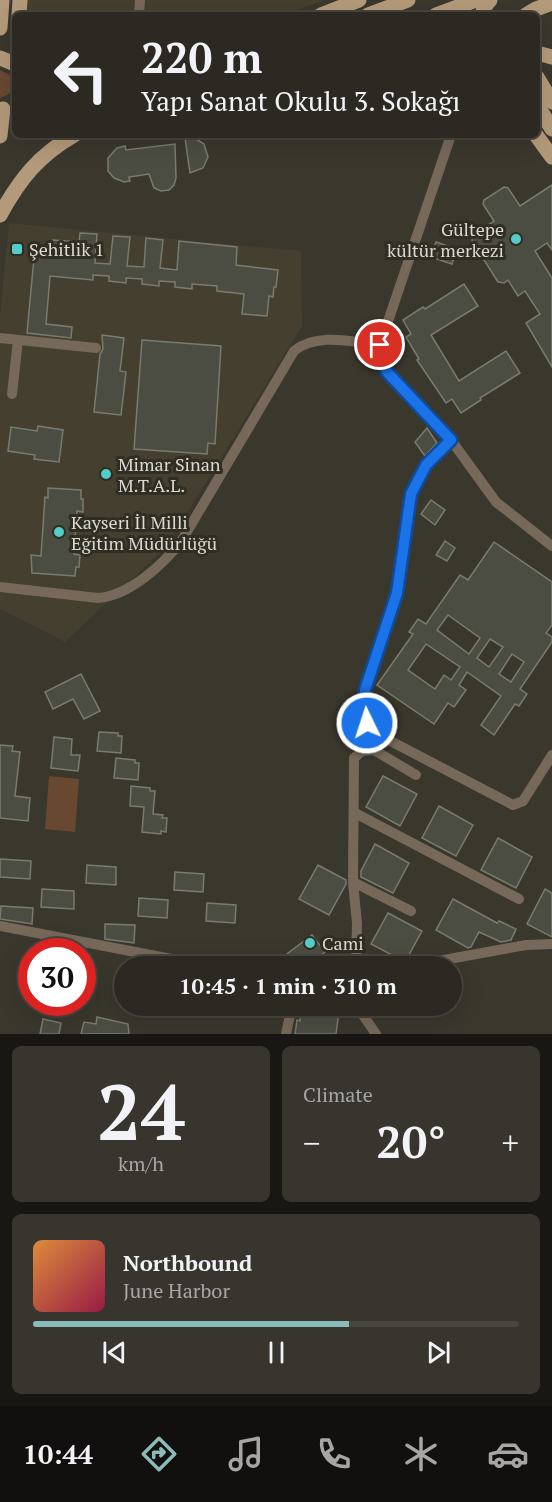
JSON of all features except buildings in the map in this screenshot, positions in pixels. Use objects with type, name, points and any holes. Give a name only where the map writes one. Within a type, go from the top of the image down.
[{"type":"main road","points":[[0,28],[2,0]]},
{"type":"main road","points":[[329,12],[359,0]]},
{"type":"main road","points":[[376,12],[408,0]]},
{"type":"main road","points":[[444,12],[476,0]]},
{"type":"main road","points":[[532,12],[552,3]]},
{"type":"main road","points":[[540,82],[552,102]]},
{"type":"main road","points":[[0,136],[8,107]]},
{"type":"main road","points":[[540,110],[552,129]]},
{"type":"main road","points":[[0,215],[17,184],[29,170],[58,144],[69,138]]},
{"type":"main road","points":[[538,138],[552,157]]},
{"type":"street","points":[[450,138],[380,345],[380,357],[387,372],[451,440],[496,502],[552,546]]},
{"type":"street","points":[[0,338],[96,348]]},
{"type":"street","points":[[0,587],[98,598],[112,596],[124,590],[160,565],[182,540],[294,351],[321,339],[380,345]]},
{"type":"street","points":[[12,394],[18,340]]},
{"type":"street","points":[[451,440],[426,465],[411,494],[397,593],[365,690],[367,723],[379,735],[513,805],[523,801],[552,755]]},
{"type":"street","points":[[356,956],[357,923],[353,882],[354,758],[366,749],[374,750],[416,775]]},
{"type":"street","points":[[355,813],[519,899]]},
{"type":"street","points":[[353,882],[411,911]]},
{"type":"street","points":[[0,926],[156,956]]},
{"type":"street","points":[[462,957],[526,945],[552,944]]},
{"type":"street","points":[[286,1034],[290,1016]]},
{"type":"street","points":[[364,1016],[376,1034]]},
{"type":"shaded area","points":[[25,0],[325,0],[291,12],[23,12]]},
{"type":"shaded area","points":[[0,70],[10,75],[12,87],[9,94],[0,98]]},
{"type":"shaded area","name":"Mimar Sinan M.T.A.L.","points":[[9,223],[301,251],[302,326],[167,546],[65,642],[0,609],[0,315]]},
{"type":"shaded area","points":[[49,776],[79,779],[75,832],[45,829]]},
{"type":"place","name":"Gültepe kültür merkezi","points":[[516,239]]},
{"type":"place","name":"Şehitlik 1","points":[[17,249]]},
{"type":"place","name":"Mimar Sinan M.T.A.L.","points":[[106,474]]},
{"type":"place","name":"Kayseri İl Milli Eğitim Müdürlüğü","points":[[59,532]]},
{"type":"place","name":"Cami","points":[[310,943]]},
{"type":"route","points":[[367,723],[365,690],[397,593],[411,494],[419,475],[433,455],[451,440],[387,372],[380,357],[380,345]]}]
